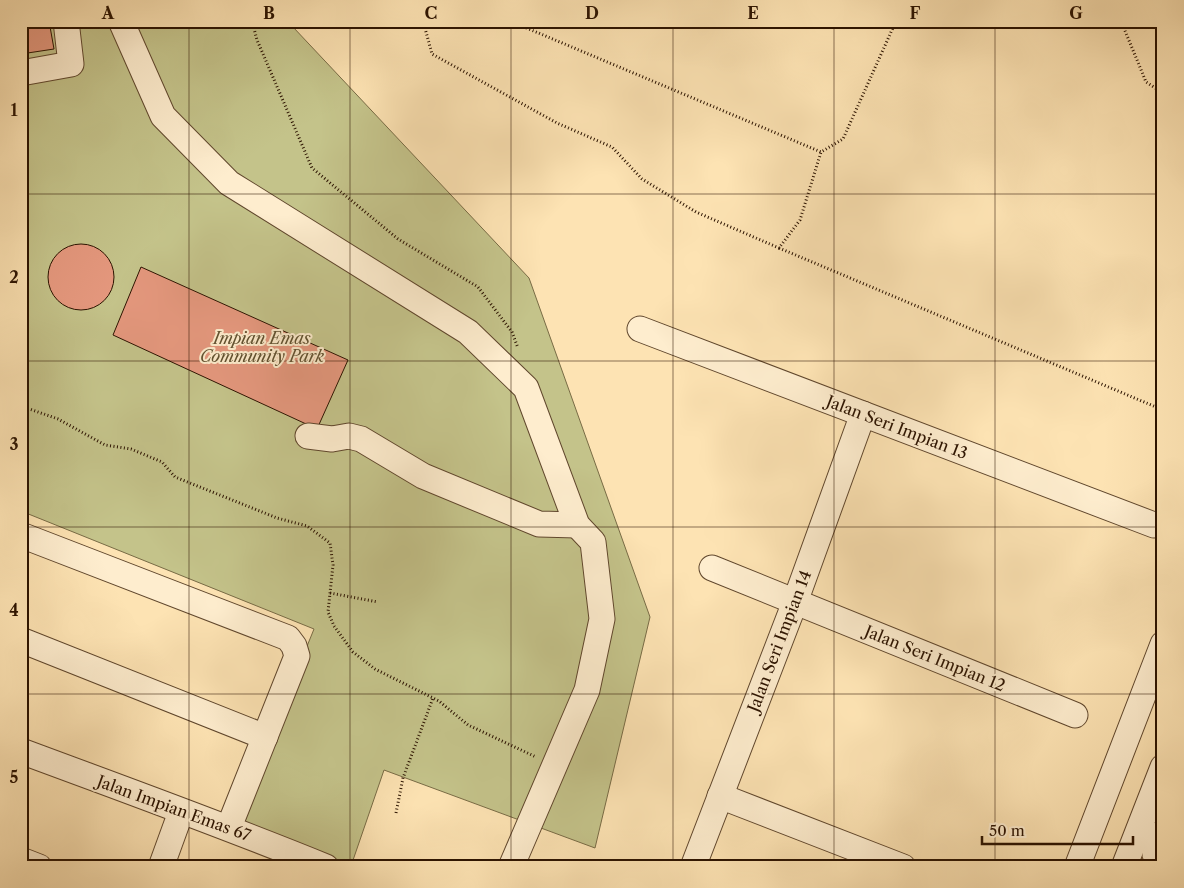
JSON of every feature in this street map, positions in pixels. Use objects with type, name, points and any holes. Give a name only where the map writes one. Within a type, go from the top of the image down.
[{"type":"street","points":[[21,73],[72,64],[66,21]]},
{"type":"street","points":[[120,21],[163,116],[229,183],[468,332],[526,388],[577,525],[593,542],[602,619],[587,690],[511,867]]},
{"type":"street","name":"Jalan Seri Impian 13","points":[[640,329],[1154,525]]},
{"type":"street","name":"Jalan Seri Impian 14","points":[[693,867],[795,602],[863,414]]},
{"type":"street","points":[[308,436],[332,439],[349,436],[361,439],[423,476],[539,524],[577,525]]},
{"type":"street","points":[[21,534],[288,638],[294,646],[297,656],[229,827]]},
{"type":"street","name":"Jalan Seri Impian 12","points":[[712,568],[1075,715]]},
{"type":"street","points":[[21,640],[265,737]]},
{"type":"street","points":[[1077,867],[1163,644]]},
{"type":"street","name":"Jalan Impian Emas 67","points":[[21,750],[181,812],[229,827],[326,867]]},
{"type":"street","points":[[1124,867],[1163,767]]},
{"type":"street","points":[[720,796],[903,867]]},
{"type":"street","points":[[160,867],[181,812]]},
{"type":"street","points":[[1163,832],[1155,854],[1163,862]]},
{"type":"street","points":[[21,860],[39,867]]},
{"type":"path","points":[[252,21],[257,40],[312,168],[398,239],[478,287],[512,332],[520,350]]},
{"type":"path","points":[[423,21],[432,54],[557,123],[612,148],[642,180],[696,212],[1163,410]]},
{"type":"path","points":[[510,21],[821,152]]},
{"type":"path","points":[[779,248],[800,220],[821,152],[844,139],[896,21]]},
{"type":"path","points":[[1121,21],[1146,82],[1163,93]]},
{"type":"path","points":[[21,406],[58,419],[105,445],[131,449],[162,462],[175,477],[277,518],[307,526],[330,542],[333,565],[328,612],[334,626],[353,652],[375,669],[433,698],[468,725],[554,766]]},
{"type":"path","points":[[330,593],[378,602]]},
{"type":"path","points":[[396,813],[403,778],[433,698]]},
{"type":"green space","name":"Impian Emas Community Park","points":[[21,21],[291,21],[293,27],[529,278],[650,617],[595,848],[384,770],[351,866],[237,819],[314,629],[21,511]]},
{"type":"building","points":[[21,21],[49,21],[54,49],[21,54]]},
{"type":"building","points":[[81,244],[94,247],[104,254],[111,264],[114,277],[111,290],[104,300],[94,307],[81,310],[68,307],[58,300],[51,290],[48,277],[51,264],[58,254],[68,247]]},
{"type":"building","points":[[141,267],[348,360],[317,429],[113,335]]}]
